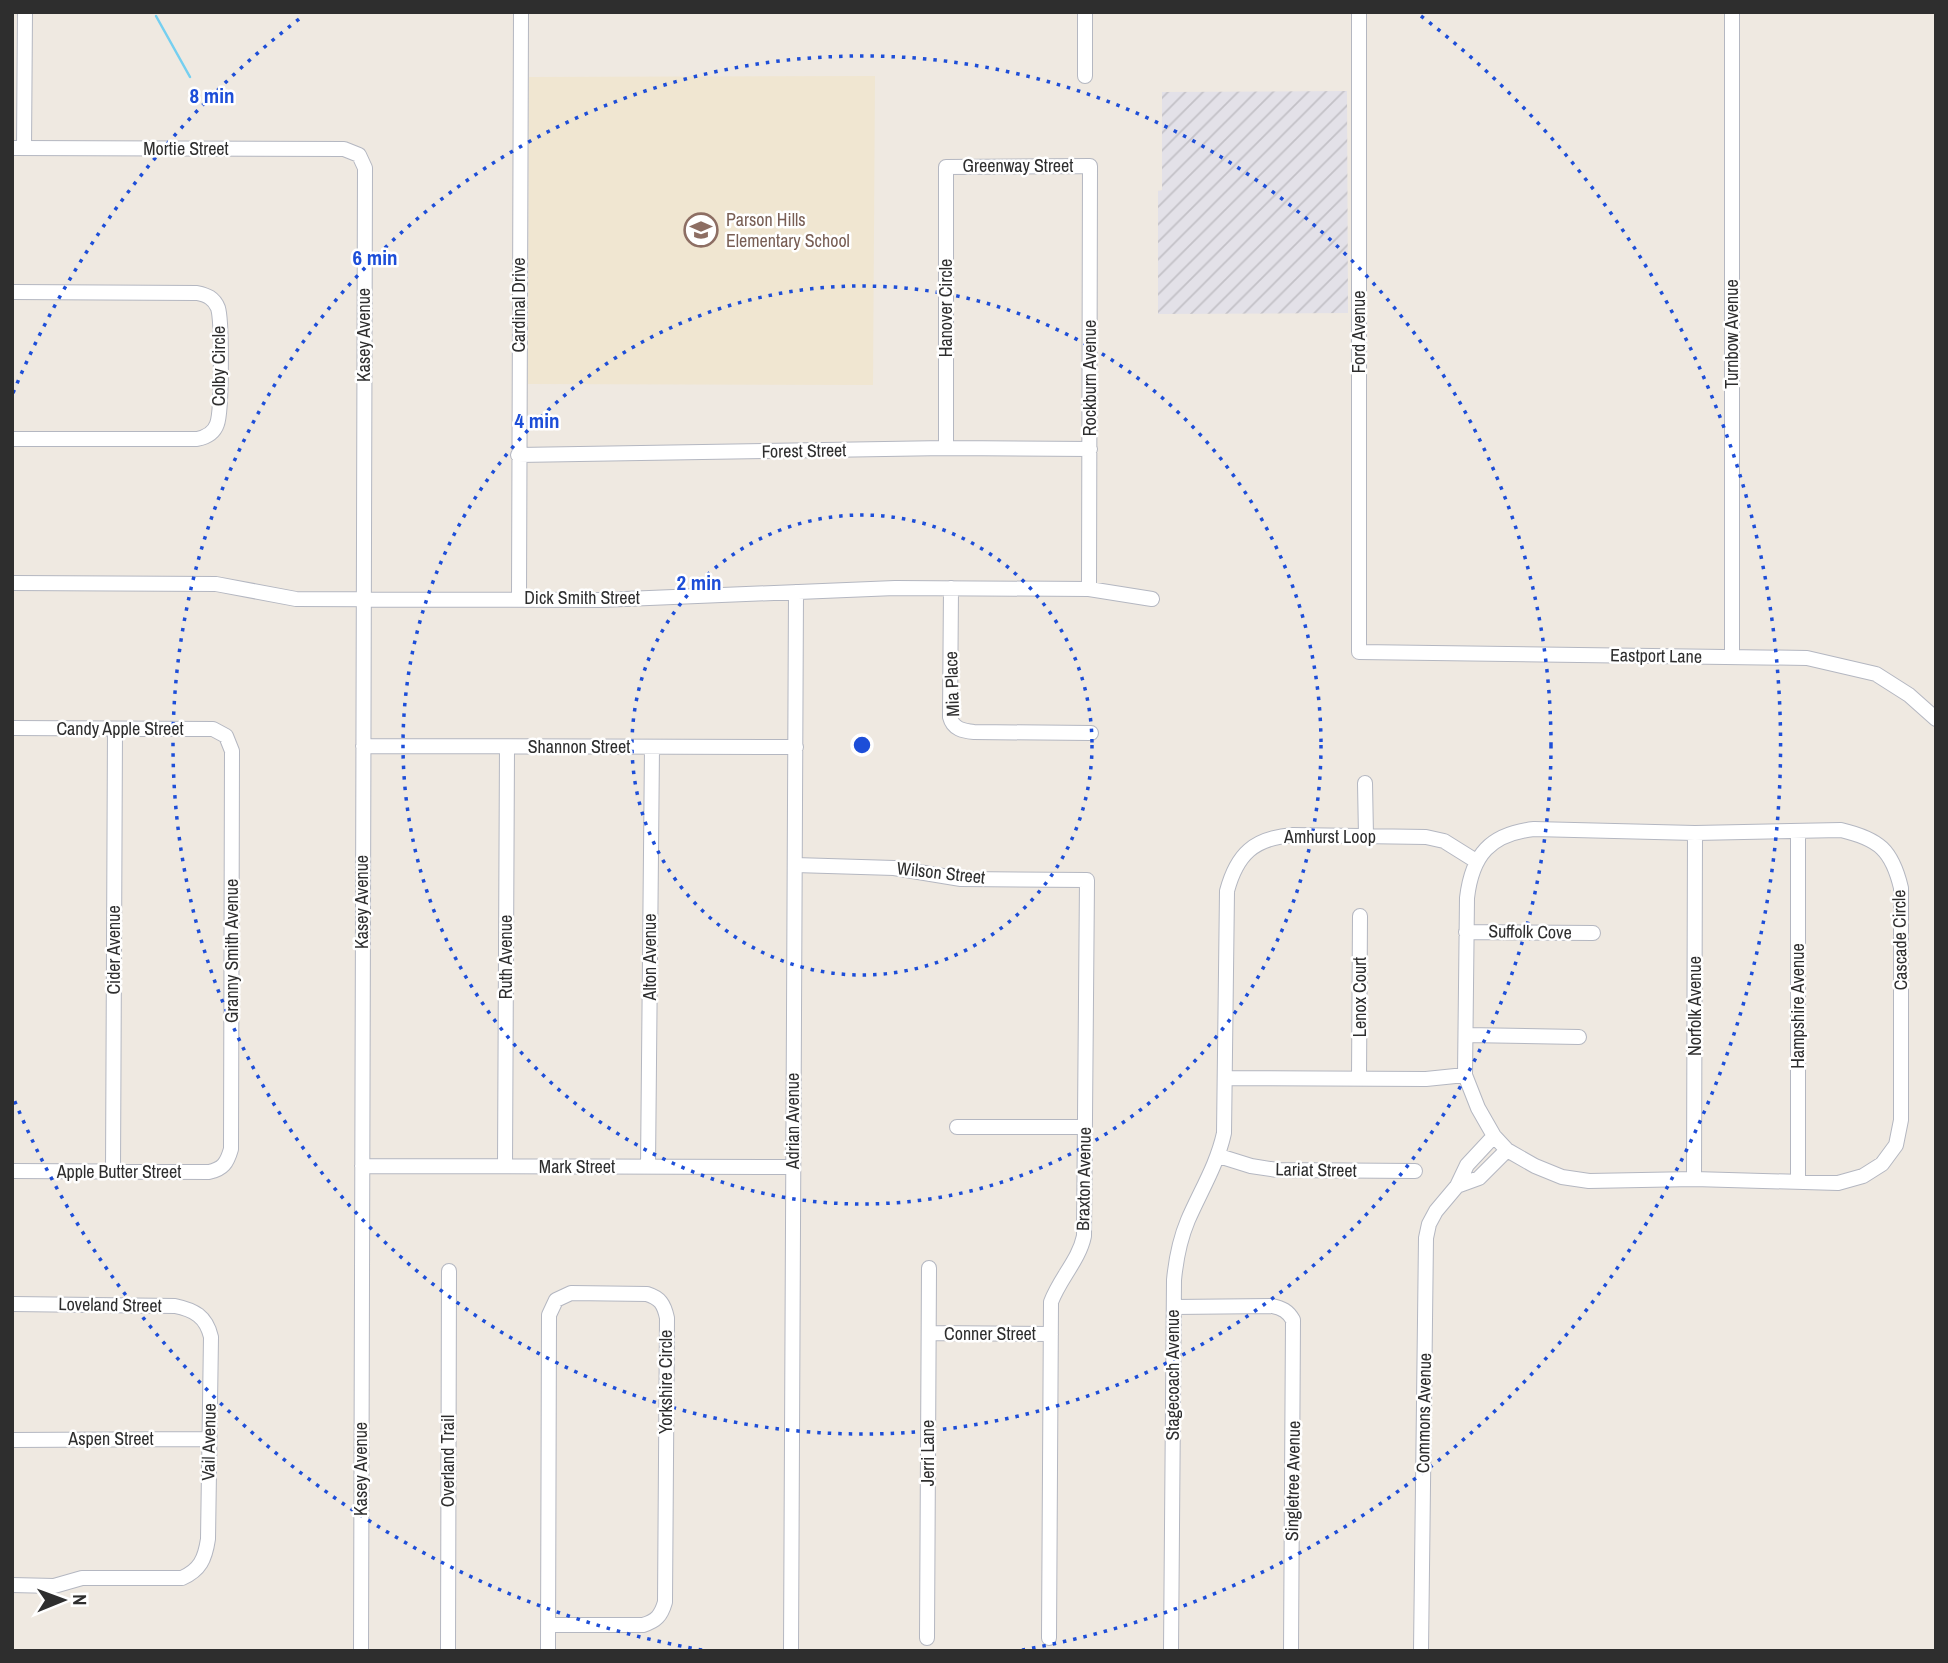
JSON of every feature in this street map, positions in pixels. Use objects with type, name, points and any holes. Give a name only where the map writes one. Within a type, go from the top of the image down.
[{"type":"street","points":[[18,148],[25,12]]},
{"type":"street","name":"Cardinal Drive","points":[[519,598],[521,12]]},
{"type":"street","points":[[1085,76],[1086,12]]},
{"type":"street","name":"Ford Avenue","points":[[1359,12],[1359,652]]},
{"type":"street","name":"Turnbow Avenue","points":[[1732,12],[1732,656]]},
{"type":"street","name":"Mortie Street","points":[[18,148],[344,149],[359,155]]},
{"type":"street","name":"Kasey Avenue","points":[[359,155],[365,168],[361,1651]]},
{"type":"street","name":"Greenway Street","points":[[946,167],[1090,166]]},
{"type":"street","name":"Rockburn Avenue","points":[[1089,589],[1090,166]]},
{"type":"street","name":"Hanover Circle","points":[[946,167],[946,448]]},
{"type":"street","name":"Colby Circle","points":[[12,292],[206,295],[213,300],[219,317],[220,412],[214,431],[197,439],[12,439]]},
{"type":"street","name":"Forest Street","points":[[519,455],[946,448],[1090,449]]},
{"type":"street","name":"Dick Smith Street","points":[[12,583],[216,584],[284,598],[363,600],[601,600],[951,588],[1089,589],[1152,599]]},
{"type":"street","name":"Mia Place","points":[[951,588],[950,717],[954,726],[974,732],[1091,733]]},
{"type":"street","name":"Adrian Avenue","points":[[790,1651],[796,592]]},
{"type":"street","name":"Eastport Lane","points":[[1359,652],[1807,658],[1876,674],[1909,695],[1936,719]]},
{"type":"street","name":"Candy Apple Street","points":[[12,729],[213,729],[226,736]]},
{"type":"street","name":"Cider Avenue","points":[[113,1172],[115,729]]},
{"type":"street","name":"Granny Smith Avenue","points":[[224,1166],[231,1149],[232,751],[226,736]]},
{"type":"street","name":"Shannon Street","points":[[363,746],[796,747]]},
{"type":"street","name":"Ruth Avenue","points":[[505,1166],[507,747]]},
{"type":"street","name":"Alton Avenue","points":[[649,1167],[652,747]]},
{"type":"street","points":[[1365,783],[1366,836]]},
{"type":"street","name":"Cascade Circle","points":[[1534,829],[1695,833],[1798,831],[1841,830],[1864,835],[1885,850],[1896,867],[1901,888],[1901,1120],[1896,1145],[1882,1164],[1863,1176],[1838,1183],[1694,1179],[1590,1181],[1562,1177],[1507,1150],[1494,1136],[1478,1108],[1465,1075],[1469,878],[1476,860],[1488,846],[1502,836],[1534,829]]},
{"type":"street","name":"Hampshire Avenue","points":[[1798,831],[1798,1182]]},
{"type":"street","name":"Norfolk Avenue","points":[[1694,1179],[1695,833]]},
{"type":"street","name":"Amhurst Loop","points":[[1225,1110],[1227,891],[1235,869],[1248,850],[1277,836],[1426,837],[1444,841],[1476,860]]},
{"type":"street","name":"Wilson Street","points":[[795,865],[894,868],[961,878],[1087,880]]},
{"type":"street","name":"Braxton Avenue","points":[[1049,1639],[1051,1302],[1057,1286],[1081,1250],[1084,1236],[1087,880]]},
{"type":"street","name":"Lenox Court","points":[[1359,1079],[1360,916]]},
{"type":"street","name":"Suffolk Cove","points":[[1466,932],[1593,933]]},
{"type":"street","points":[[1466,1035],[1579,1037]]},
{"type":"street","points":[[1225,1078],[1426,1079],[1465,1075]]},
{"type":"street","name":"Stagecoach Avenue","points":[[1171,1651],[1174,1280],[1188,1220],[1219,1156],[1225,1110]]},
{"type":"street","points":[[957,1127],[1085,1127]]},
{"type":"street","name":"Commons Avenue","points":[[1421,1651],[1426,1238],[1436,1210],[1457,1186],[1467,1165],[1494,1136]]},
{"type":"street","name":"Commons Avenue","points":[[1457,1186],[1479,1178],[1507,1150]]},
{"type":"street","name":"Lariat Street","points":[[1219,1156],[1251,1166],[1277,1170],[1415,1171]]},
{"type":"street","name":"Apple Butter Street","points":[[12,1171],[209,1172],[224,1166]]},
{"type":"street","name":"Mark Street","points":[[362,1166],[793,1167]]},
{"type":"street","name":"Jerri Lane","points":[[927,1638],[929,1268]]},
{"type":"street","name":"Overland Trail","points":[[448,1651],[449,1271]]},
{"type":"street","name":"Yorkshire Circle","points":[[548,1625],[643,1625],[652,1622],[662,1611],[667,1318],[661,1301],[647,1294],[570,1293],[556,1300],[549,1315],[548,1625],[548,1651]]},
{"type":"street","name":"Loveland Street","points":[[12,1304],[175,1306],[192,1310],[204,1319]]},
{"type":"street","name":"Singletree Avenue","points":[[1174,1307],[1272,1306],[1289,1313],[1293,1320],[1291,1651]]},
{"type":"street","name":"Vail Avenue","points":[[12,1586],[54,1586],[82,1578],[182,1578],[201,1566],[208,1539],[211,1337],[204,1319]]},
{"type":"street","name":"Conner Street","points":[[929,1333],[1051,1334]]},
{"type":"street","name":"Aspen Street","points":[[12,1440],[209,1439]]},
{"type":"shaded area","name":"Parson Hills Elementary School","points":[[875,76],[873,385],[528,384],[529,77]]},
{"type":"shaded area","points":[[1347,91],[1348,313],[1158,314],[1158,191],[1162,190],[1162,92]]},
{"type":"waterway","points":[[156,16],[190,77]]},
{"type":"place","name":"Parson Hills Elementary School","points":[[701,230]]}]
